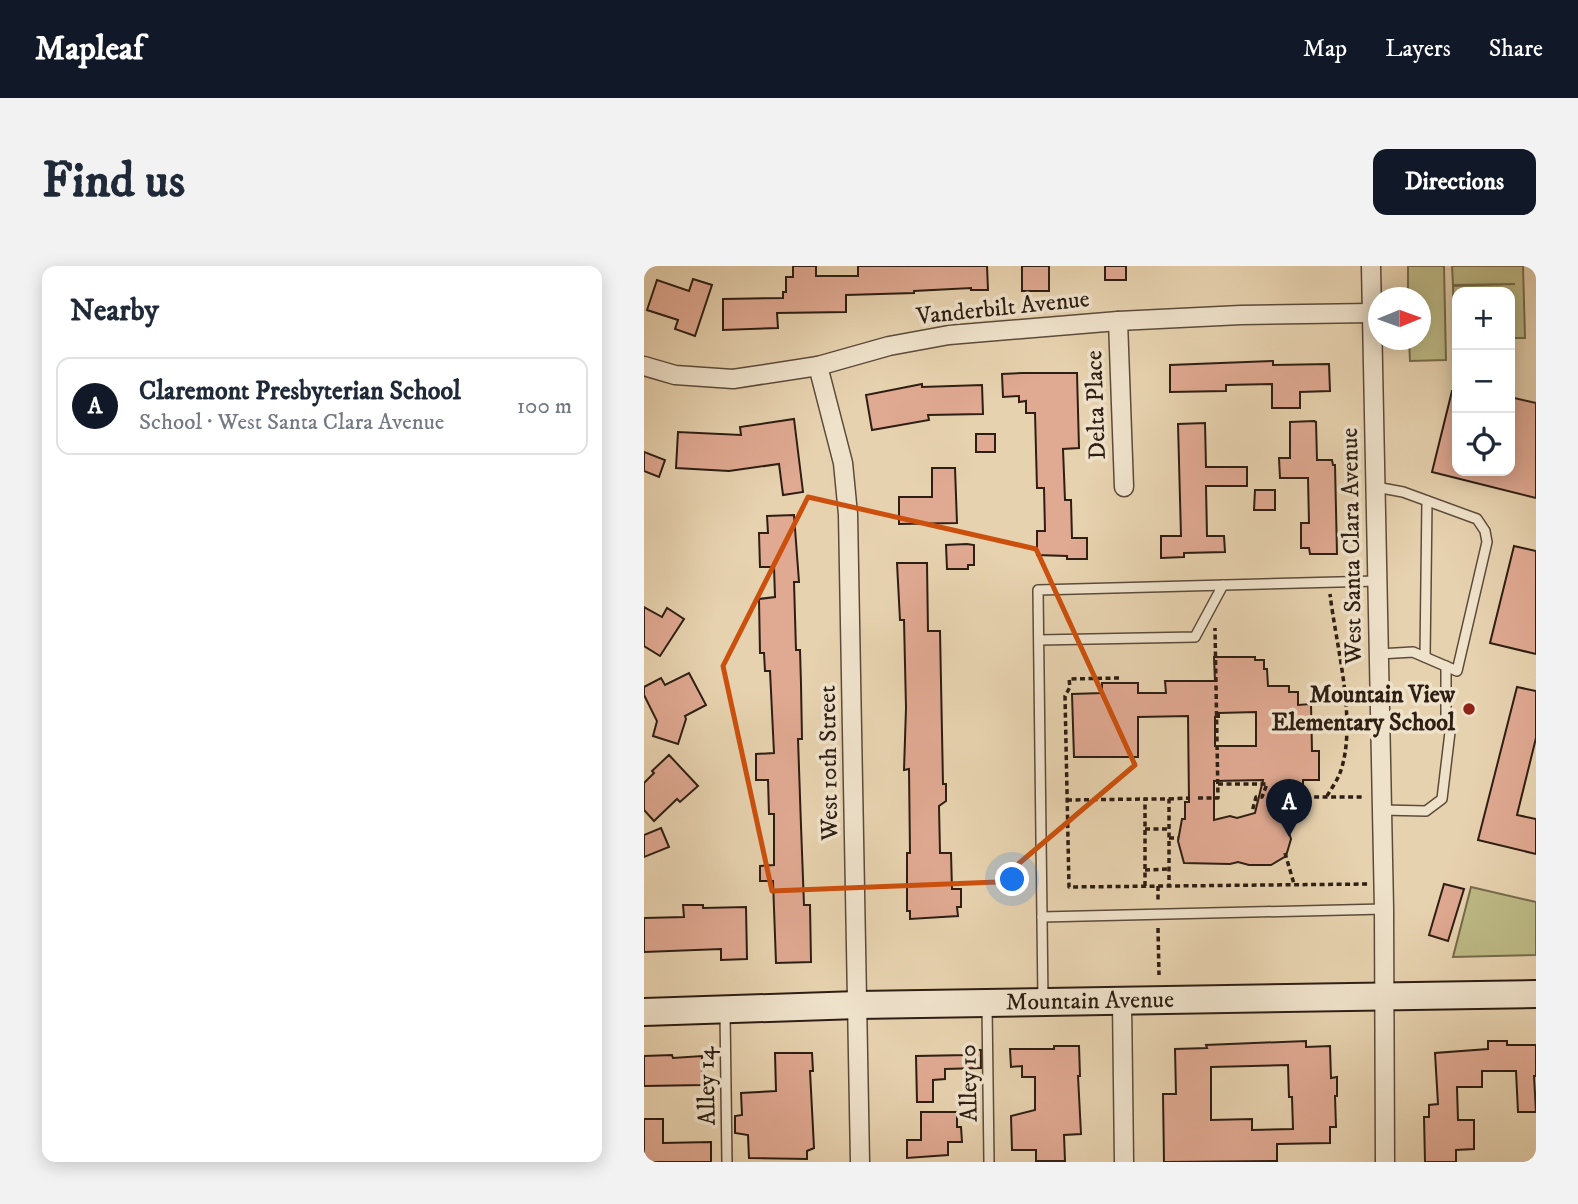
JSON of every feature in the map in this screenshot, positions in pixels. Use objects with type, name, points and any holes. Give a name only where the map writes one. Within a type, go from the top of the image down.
[{"type":"main road","name":"Mountain Avenue","points":[[644,1012],[858,1005],[1536,995]]},
{"type":"street","name":"West Santa Clara Avenue","points":[[1371,266],[1371,287]]},
{"type":"street","name":"Vanderbilt Avenue","points":[[644,366],[675,375],[733,379],[818,366],[889,346],[949,335],[1118,321],[1368,313]]},
{"type":"street","name":"Delta Place","points":[[1118,321],[1124,487]]},
{"type":"street","name":"West Santa Clara Avenue","points":[[1373,350],[1384,909],[1385,1162]]},
{"type":"street","name":"West 10th Street","points":[[818,366],[843,463],[848,514],[860,1162]]},
{"type":"street","points":[[1122,1001],[1124,1162]]},
{"type":"lane","points":[[1376,487],[1404,492],[1477,519],[1488,542],[1457,671],[1413,652],[1379,654]]},
{"type":"lane","points":[[1425,657],[1427,501]]},
{"type":"lane","points":[[1042,1002],[1038,590],[1377,581]]},
{"type":"lane","points":[[1039,640],[1195,637],[1223,585]]},
{"type":"lane","points":[[1382,810],[1426,811],[1442,799],[1450,732],[1446,719],[1446,666]]},
{"type":"lane","points":[[1042,917],[1384,909]]},
{"type":"lane","name":"Alley 10","points":[[987,1003],[989,1162]]},
{"type":"lane","name":"Alley 14","points":[[725,1009],[727,1162]]},
{"type":"path","points":[[1326,796],[1340,775],[1347,748],[1346,700],[1329,582]]},
{"type":"path","points":[[1198,798],[1218,798],[1215,626]]},
{"type":"path","points":[[1119,678],[1069,678],[1070,687],[1065,696],[1069,887],[1368,884]]},
{"type":"path","points":[[1218,785],[1267,784],[1262,797],[1255,797],[1252,812]]},
{"type":"path","points":[[1284,824],[1291,797],[1366,797]]},
{"type":"path","points":[[1145,799],[1145,886]]},
{"type":"path","points":[[1169,799],[1169,886]]},
{"type":"path","points":[[1067,800],[1190,799]]},
{"type":"path","points":[[1145,829],[1169,829]]},
{"type":"path","points":[[1169,838],[1179,838]]},
{"type":"path","points":[[1286,853],[1294,884]]},
{"type":"path","points":[[1145,870],[1169,870]]},
{"type":"path","points":[[1158,886],[1159,975]]},
{"type":"highlighted area","points":[[808,497],[1036,549],[1135,765],[997,882],[772,891],[723,666]]},
{"type":"shaded area","points":[[1408,266],[1444,266],[1446,360],[1410,361],[1409,350],[1431,350],[1431,287],[1408,287]]},
{"type":"shaded area","points":[[1452,266],[1523,266],[1525,338],[1515,338],[1515,287],[1453,287],[1515,284],[1453,285]]},
{"type":"shaded area","points":[[1471,887],[1536,902],[1536,955],[1453,957]]},
{"type":"building","points":[[793,266],[816,266],[816,276],[858,276],[858,266],[987,266],[988,290],[971,288],[846,295],[846,312],[777,313],[778,328],[723,330],[723,299],[783,298],[783,292],[786,292],[786,277],[793,277]]},
{"type":"building","points":[[1022,266],[1049,266],[1049,291],[1022,291]]},
{"type":"building","points":[[1105,266],[1126,266],[1126,280],[1105,280]]},
{"type":"building","points":[[693,279],[712,285],[695,336],[675,329],[678,320],[647,310],[657,280],[689,291]]},
{"type":"building","points":[[1273,361],[1273,365],[1329,364],[1330,391],[1300,392],[1300,408],[1272,408],[1272,384],[1226,385],[1226,391],[1170,392],[1170,365]]},
{"type":"building","points":[[1077,373],[1079,448],[1063,449],[1065,500],[1071,500],[1072,538],[1087,538],[1087,559],[1037,555],[1037,531],[1045,531],[1044,488],[1037,488],[1035,413],[1026,413],[1026,401],[1019,402],[1019,396],[1003,397],[1002,374]]},
{"type":"building","points":[[922,384],[922,387],[982,385],[983,414],[928,415],[929,420],[872,430],[866,395]]},
{"type":"building","points":[[1452,391],[1452,476],[1515,476],[1515,398],[1536,403],[1536,498],[1432,472]]},
{"type":"building","points":[[794,419],[803,492],[783,495],[779,464],[729,471],[676,468],[678,432],[741,435],[740,427]]},
{"type":"building","points":[[1314,421],[1317,460],[1332,460],[1335,465],[1337,554],[1310,554],[1309,548],[1301,548],[1301,523],[1309,523],[1308,478],[1280,478],[1279,458],[1290,458],[1290,422]]},
{"type":"building","points":[[1205,423],[1206,467],[1247,467],[1247,486],[1206,486],[1207,536],[1224,536],[1225,552],[1184,553],[1184,557],[1161,558],[1161,536],[1181,536],[1178,424]]},
{"type":"building","points":[[976,434],[995,434],[995,452],[976,452]]},
{"type":"building","points":[[644,452],[665,460],[659,477],[644,471]]},
{"type":"building","points":[[932,468],[955,468],[957,523],[899,524],[899,497],[932,497]]},
{"type":"building","points":[[1255,490],[1275,490],[1275,510],[1254,510]]},
{"type":"building","points":[[794,515],[799,582],[794,582],[796,650],[800,650],[802,739],[798,739],[804,905],[810,905],[811,962],[776,963],[773,881],[760,881],[760,866],[774,865],[774,814],[769,814],[768,780],[756,780],[756,754],[774,753],[770,671],[765,671],[764,653],[760,653],[759,599],[775,597],[774,567],[760,567],[759,533],[768,533],[767,516]]},
{"type":"building","points":[[946,545],[974,545],[974,565],[968,565],[968,569],[947,569]]},
{"type":"building","points":[[1514,546],[1536,551],[1536,654],[1490,643]]},
{"type":"building","points":[[897,563],[927,563],[928,631],[940,631],[943,784],[946,784],[946,801],[939,806],[940,853],[951,853],[952,889],[961,889],[958,916],[910,919],[910,911],[907,911],[907,853],[910,853],[909,769],[904,770],[904,620],[900,620]]},
{"type":"building","points":[[644,607],[662,617],[667,608],[684,619],[660,656],[644,646]]},
{"type":"building","points":[[1214,657],[1255,657],[1255,660],[1264,660],[1268,686],[1289,686],[1289,692],[1298,692],[1298,705],[1311,704],[1312,751],[1319,751],[1319,780],[1303,780],[1303,793],[1291,793],[1285,819],[1291,839],[1286,856],[1271,865],[1238,862],[1184,863],[1178,841],[1182,819],[1185,819],[1185,802],[1189,802],[1188,716],[1138,717],[1138,757],[1074,757],[1072,694],[1102,693],[1102,683],[1138,683],[1138,693],[1166,693],[1165,681],[1215,681]],"holes":[[[1256,712],[1256,746],[1215,746],[1215,717],[1219,717],[1219,713]],[[1263,780],[1255,813],[1214,820],[1214,781]]]},
{"type":"building","points":[[689,673],[706,705],[685,716],[678,744],[653,736],[657,721],[644,695],[644,687],[661,678],[665,685]]},
{"type":"building","points":[[1517,687],[1536,691],[1536,738],[1517,815],[1536,819],[1536,854],[1478,840]]},
{"type":"building","points":[[669,755],[698,786],[680,802],[677,799],[654,821],[644,810],[644,783]]},
{"type":"building","points":[[661,828],[669,847],[644,857],[644,835]]},
{"type":"building","points":[[1444,884],[1464,889],[1448,941],[1429,935]]},
{"type":"building","points":[[683,905],[703,905],[703,908],[746,907],[747,959],[721,960],[721,949],[644,952],[644,918],[684,917]]},
{"type":"building","points":[[1306,1041],[1306,1047],[1330,1046],[1331,1078],[1337,1077],[1337,1096],[1336,1127],[1330,1127],[1330,1143],[1277,1144],[1277,1161],[1164,1162],[1163,1094],[1176,1094],[1175,1049],[1207,1048],[1206,1045]],"holes":[[[1288,1065],[1289,1097],[1292,1097],[1293,1129],[1252,1130],[1252,1119],[1211,1120],[1211,1067]]]},
{"type":"building","points":[[1488,1041],[1507,1041],[1507,1045],[1536,1045],[1536,1112],[1518,1112],[1516,1071],[1482,1071],[1482,1087],[1457,1087],[1458,1120],[1474,1120],[1474,1149],[1456,1150],[1456,1162],[1425,1162],[1424,1117],[1429,1117],[1429,1105],[1438,1104],[1435,1053],[1488,1049]]},
{"type":"building","points":[[1054,1046],[1079,1046],[1081,1134],[1064,1135],[1065,1161],[1036,1161],[1036,1150],[1012,1150],[1011,1116],[1035,1110],[1035,1077],[1022,1077],[1022,1066],[1011,1067],[1010,1049],[1054,1049]]},
{"type":"building","points":[[967,1050],[981,1050],[981,1068],[945,1069],[945,1079],[933,1080],[933,1102],[917,1102],[916,1056],[967,1055]]},
{"type":"building","points":[[775,1053],[812,1053],[813,1071],[810,1071],[814,1148],[807,1151],[807,1159],[749,1158],[748,1135],[735,1133],[735,1116],[742,1115],[741,1093],[776,1091]]},
{"type":"building","points":[[672,1055],[673,1058],[702,1056],[703,1085],[644,1086],[644,1056]]},
{"type":"building","points":[[921,1112],[957,1112],[957,1127],[961,1127],[962,1142],[948,1142],[948,1155],[907,1158],[907,1140],[921,1140]]},
{"type":"building","points":[[644,1119],[663,1119],[663,1143],[711,1142],[711,1162],[644,1162]]},
{"type":"place","name":"Mountain View Elementary School","points":[[1469,709]]},
{"type":"place","name":"Claremont Presbyterian School","points":[[1289,837]]}]
